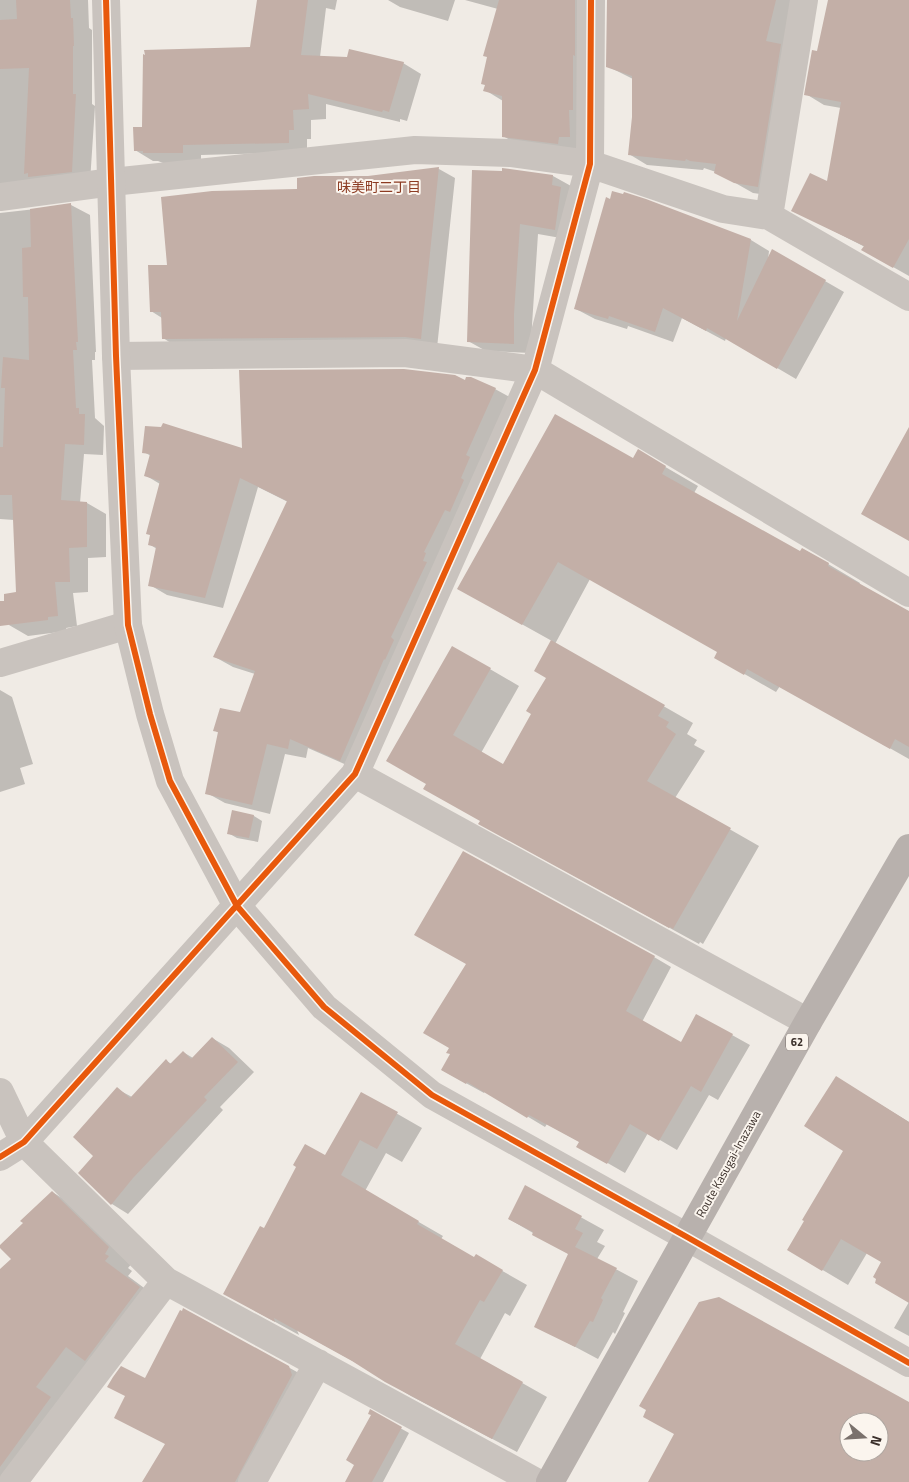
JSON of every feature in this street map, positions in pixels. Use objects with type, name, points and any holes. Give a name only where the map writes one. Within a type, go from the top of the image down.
[{"type":"main road","name":"Route Kasugai-Inazawa","points":[[550,1482],[808,1022],[907,856]]},
{"type":"street","points":[[106,0],[116,356],[128,625],[150,714],[170,781],[237,906],[324,1007],[432,1095],[909,1363]]},
{"type":"street","points":[[0,1157],[24,1142],[355,774],[535,370],[590,164],[591,0]]},
{"type":"street","points":[[770,216],[804,0]]},
{"type":"street","points":[[0,197],[112,182],[414,150],[510,153],[590,164],[723,209],[770,216],[907,291]]},
{"type":"street","points":[[116,356],[405,353],[535,370],[909,593]]},
{"type":"street","points":[[0,663],[128,625]]},
{"type":"street","points":[[355,774],[808,1022]]},
{"type":"street","points":[[0,1092],[24,1142],[166,1281],[536,1482]]},
{"type":"street","points":[[13,1482],[166,1281]]},
{"type":"street","points":[[252,1482],[318,1363]]},
{"type":"building","points":[[16,0],[70,0],[74,46],[73,94],[76,94],[72,172],[28,177],[28,173],[24,174],[29,68],[0,69],[0,20],[17,19]]},
{"type":"building","points":[[257,0],[308,0],[301,55],[347,57],[349,49],[404,62],[389,112],[383,110],[382,112],[308,94],[309,109],[293,110],[294,130],[289,130],[289,143],[183,145],[183,153],[143,153],[143,151],[134,151],[133,127],[142,127],[144,50],[250,47]]},
{"type":"building","points":[[499,0],[575,0],[575,56],[573,55],[573,110],[569,110],[570,137],[559,137],[558,144],[502,137],[502,96],[483,91],[485,85],[481,84],[487,57],[483,56]]},
{"type":"building","points":[[607,0],[776,0],[766,41],[781,44],[758,187],[734,183],[714,173],[716,164],[686,159],[685,161],[628,155],[632,117],[632,76],[606,67]]},
{"type":"building","points":[[828,0],[909,0],[909,239],[893,268],[861,250],[864,246],[791,211],[810,173],[827,181],[841,102],[804,95],[812,50],[817,51]]},
{"type":"building","points":[[439,167],[421,339],[405,337],[162,339],[161,312],[150,312],[148,265],[167,265],[161,197],[212,191],[297,189],[297,178],[314,176],[368,176]]},
{"type":"building","points":[[502,168],[553,175],[552,185],[561,187],[555,230],[520,224],[514,344],[467,342],[472,170],[502,171]]},
{"type":"building","points":[[612,191],[623,194],[624,192],[646,199],[751,239],[737,321],[772,249],[826,280],[777,369],[707,328],[706,331],[663,308],[655,332],[609,316],[608,319],[574,309],[606,197],[610,199]]},
{"type":"building","points":[[71,203],[78,342],[76,342],[77,350],[73,350],[76,408],[79,408],[79,414],[85,414],[84,445],[65,444],[61,500],[87,502],[87,547],[69,548],[70,582],[55,582],[58,616],[48,617],[48,620],[0,626],[0,601],[4,601],[4,594],[16,592],[12,495],[0,495],[0,447],[3,447],[5,388],[1,388],[3,357],[29,360],[28,297],[23,297],[22,248],[31,247],[30,209]]},
{"type":"building","points":[[404,369],[455,375],[465,380],[466,377],[471,377],[496,388],[466,455],[470,457],[461,478],[464,480],[450,512],[445,510],[424,552],[426,553],[423,561],[427,562],[391,637],[394,640],[340,761],[290,739],[288,749],[267,744],[252,805],[205,794],[218,732],[213,731],[220,708],[240,712],[255,671],[213,657],[287,501],[240,478],[205,598],[148,586],[156,547],[148,545],[150,535],[146,534],[160,481],[144,476],[150,454],[142,453],[145,426],[161,427],[163,423],[242,448],[239,370]]},
{"type":"building","points":[[555,414],[633,458],[638,449],[666,466],[662,474],[800,551],[802,548],[829,563],[828,566],[909,611],[909,747],[895,739],[890,749],[747,669],[744,675],[714,658],[717,652],[558,562],[522,625],[457,589]]},
{"type":"building","points":[[909,427],[909,541],[861,514]]},
{"type":"building","points":[[551,640],[665,705],[658,716],[669,722],[666,727],[676,734],[647,781],[731,828],[673,929],[478,824],[480,821],[423,789],[426,784],[386,761],[452,646],[491,668],[453,735],[503,764],[531,714],[526,711],[546,678],[534,671]]},
{"type":"building","points":[[232,810],[254,815],[249,838],[227,834]]},
{"type":"building","points":[[463,851],[655,956],[626,1011],[681,1042],[696,1014],[733,1034],[701,1092],[691,1086],[659,1141],[630,1124],[607,1164],[576,1147],[579,1142],[529,1115],[527,1118],[467,1082],[466,1084],[441,1070],[450,1054],[446,1053],[449,1048],[423,1033],[466,964],[414,935]]},
{"type":"building","points":[[212,1037],[238,1062],[204,1097],[207,1100],[133,1178],[111,1205],[78,1173],[93,1156],[73,1137],[117,1087],[130,1098],[166,1059],[170,1064],[183,1051],[191,1059]]},
{"type":"building","points":[[836,1076],[909,1122],[909,1303],[875,1283],[876,1279],[873,1277],[881,1262],[841,1239],[822,1271],[787,1250],[804,1221],[802,1220],[843,1151],[804,1126]]},
{"type":"building","points":[[361,1092],[398,1112],[377,1149],[360,1140],[341,1175],[419,1221],[417,1224],[474,1257],[476,1254],[503,1270],[484,1302],[480,1300],[455,1344],[523,1382],[492,1439],[385,1382],[352,1361],[274,1318],[275,1322],[223,1294],[260,1226],[264,1228],[296,1167],[293,1165],[305,1144],[325,1155]]},
{"type":"building","points":[[525,1185],[582,1216],[575,1229],[583,1233],[575,1247],[617,1268],[601,1298],[603,1300],[593,1322],[590,1321],[575,1347],[534,1327],[568,1254],[532,1235],[533,1232],[508,1219]]},
{"type":"building","points":[[52,1191],[109,1247],[105,1254],[109,1256],[105,1261],[140,1287],[85,1361],[66,1347],[36,1387],[51,1397],[0,1467],[0,1269],[11,1259],[0,1248],[0,1245],[23,1223],[20,1221]]},
{"type":"building","points":[[719,1297],[909,1402],[909,1482],[648,1482],[674,1434],[643,1417],[646,1410],[639,1406],[699,1302]]},
{"type":"building","points":[[183,1308],[289,1366],[292,1375],[235,1482],[142,1482],[165,1444],[114,1418],[125,1396],[107,1387],[113,1377],[121,1366],[145,1378],[180,1310],[182,1311]]},
{"type":"building","points":[[370,1409],[402,1427],[372,1482],[345,1482],[354,1465],[346,1460],[371,1415],[368,1414]]},
{"type":"cycle path","points":[[106,0],[116,356],[128,625],[150,714],[170,781],[237,906],[324,1007],[432,1095],[909,1363]]},
{"type":"cycle path","points":[[0,1157],[24,1142],[355,774],[535,370],[590,164],[591,0]]},
{"type":"district","name":"味美町二丁目","points":[[379,186]]}]
